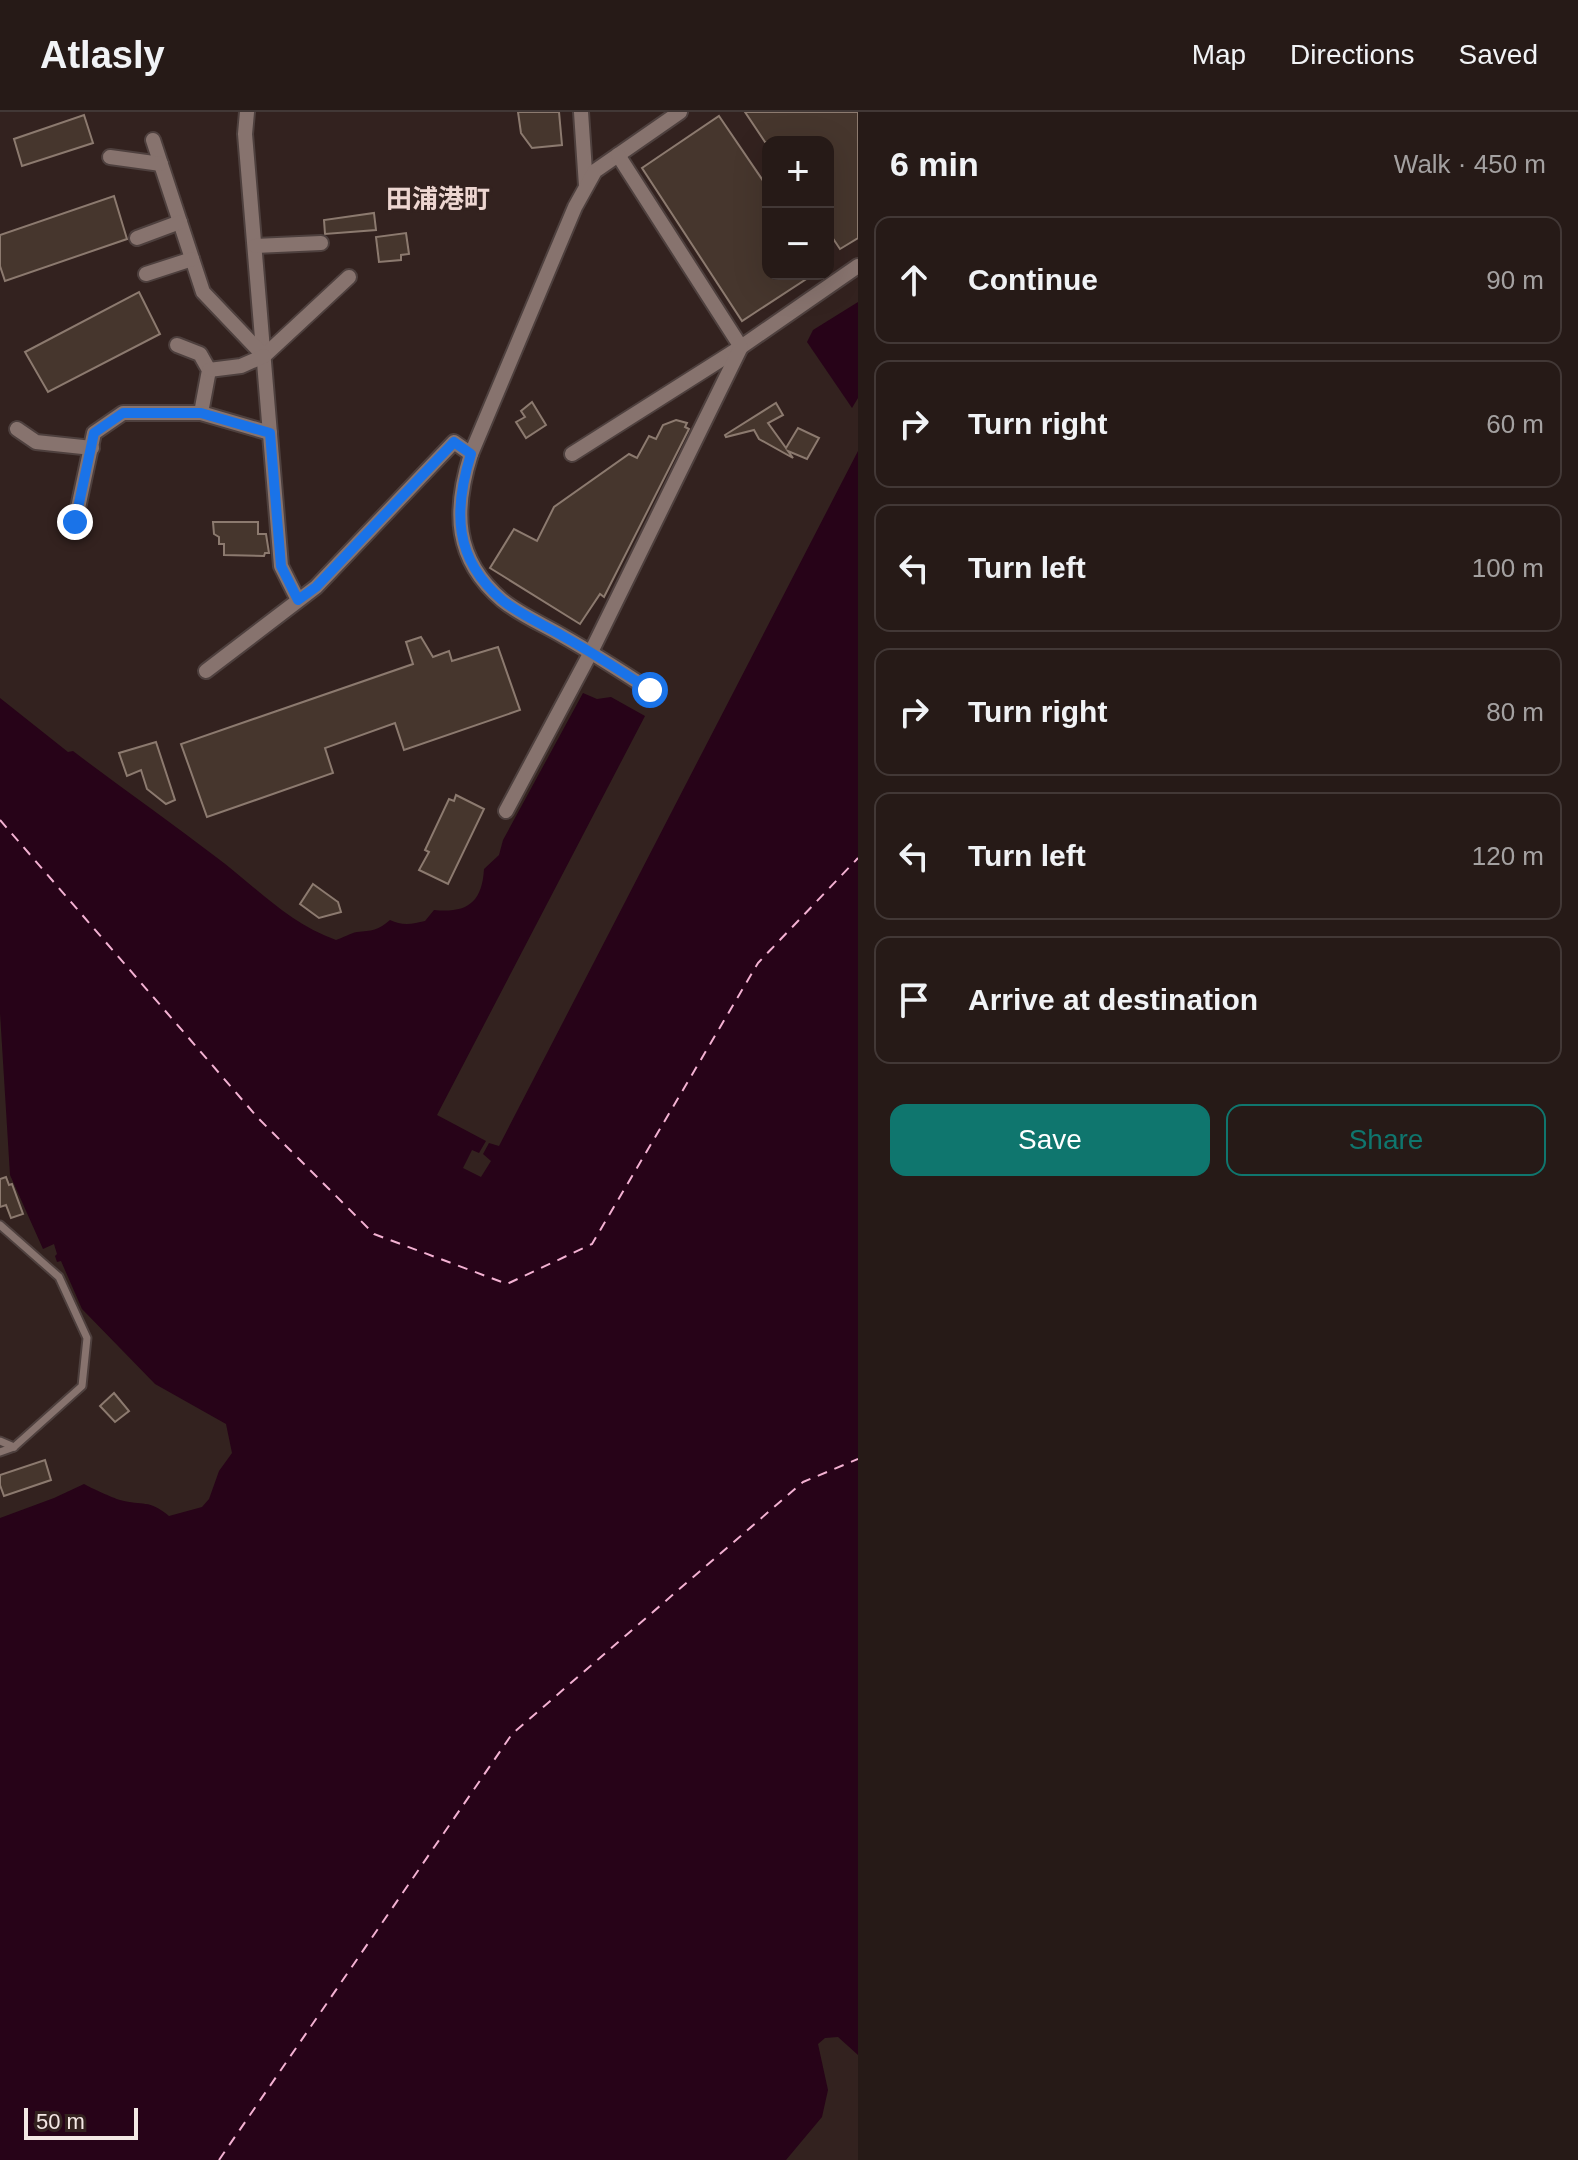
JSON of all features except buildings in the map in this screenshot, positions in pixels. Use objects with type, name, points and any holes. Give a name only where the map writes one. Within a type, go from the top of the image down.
[{"type":"street","points":[[247,112],[245,134],[281,566],[298,600]]},
{"type":"street","points":[[581,112],[586,187]]},
{"type":"street","points":[[650,690],[505,602],[477,576],[462,541],[460,512],[462,485],[471,454],[586,187],[595,171],[680,112]]},
{"type":"street","points":[[153,140],[203,292],[264,356]]},
{"type":"street","points":[[618,155],[741,347]]},
{"type":"street","points":[[110,157],[161,164]]},
{"type":"street","points":[[137,238],[180,222]]},
{"type":"street","points":[[255,246],[321,243]]},
{"type":"street","points":[[146,274],[192,259]]},
{"type":"street","points":[[572,454],[741,347],[858,266]]},
{"type":"street","points":[[209,370],[241,366],[264,356],[349,277]]},
{"type":"street","points":[[177,345],[200,354],[209,370],[201,413]]},
{"type":"street","points":[[506,811],[591,652],[741,347]]},
{"type":"street","points":[[75,522],[94,433],[123,413],[201,413],[270,433]]},
{"type":"street","points":[[17,429],[36,442],[92,448]]},
{"type":"street","points":[[206,671],[316,587],[454,442],[471,454]]},
{"type":"lane","points":[[0,1225],[59,1277],[87,1338],[82,1386],[14,1447],[0,1452]]},
{"type":"lane","points":[[0,1441],[14,1447]]},
{"type":"shaded area","points":[[858,302],[858,398],[852,408],[807,342],[813,330]]},
{"type":"shaded area","points":[[858,451],[858,2055],[838,2037],[825,2038],[818,2044],[828,2090],[822,2117],[786,2160],[0,2160],[0,1518],[84,1484],[120,1500],[151,1505],[169,1516],[202,1507],[209,1499],[219,1471],[232,1453],[226,1424],[155,1384],[82,1309],[61,1261],[57,1262],[54,1244],[43,1249],[10,1175],[0,1013],[0,698],[68,752],[73,751],[230,868],[287,914],[336,940],[375,929],[390,920],[403,924],[425,921],[434,910],[463,908],[476,898],[484,869],[499,855],[503,840],[583,693],[597,699],[611,697],[645,716],[437,1115],[486,1141],[479,1153],[472,1150],[463,1168],[481,1177],[491,1161],[483,1154],[489,1143],[499,1146]]},
{"type":"ferry route","points":[[0,820],[258,1118],[374,1234],[507,1284],[592,1244],[758,963],[858,858]]},
{"type":"ferry route","points":[[219,2160],[512,1734],[803,1482],[858,1459]]},
{"type":"district","name":"田浦港町","points":[[438,199]]},
{"type":"route","points":[[75,522],[94,433],[123,413],[201,413],[270,433],[281,566],[298,600],[316,587],[454,442],[471,454],[462,485],[460,512],[462,541],[477,576],[505,602],[650,690]]}]
